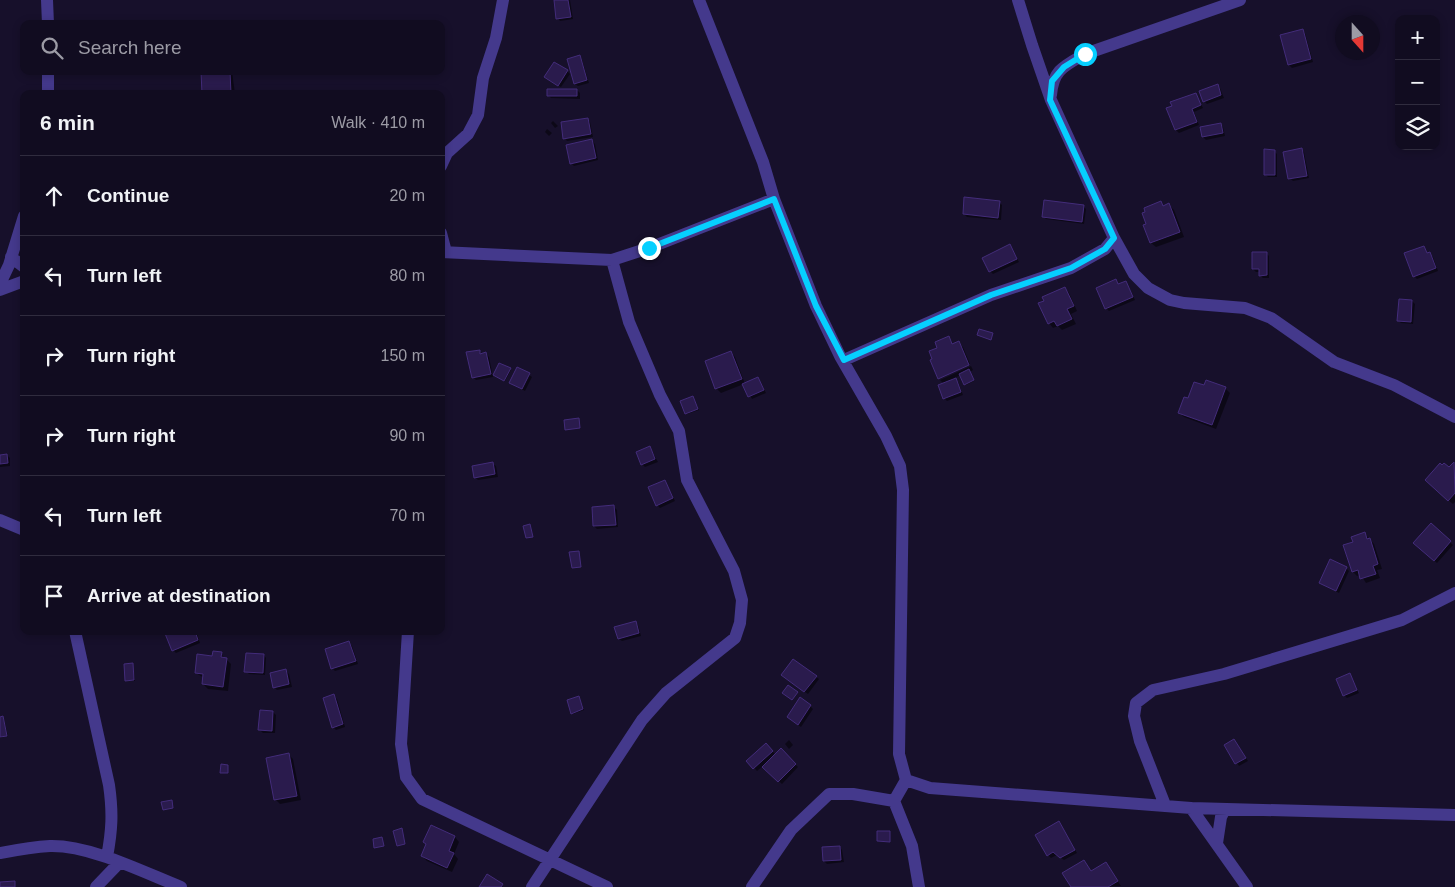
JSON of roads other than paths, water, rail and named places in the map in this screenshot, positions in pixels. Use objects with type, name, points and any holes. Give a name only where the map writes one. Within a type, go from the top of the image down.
[{"type":"street","points":[[47,0],[48,20]]},
{"type":"street","points":[[445,157],[447,153],[468,134],[478,115],[483,78],[496,38],[503,0]]},
{"type":"street","points":[[1018,0],[1050,100],[1114,238],[1134,274],[1148,288],[1170,300],[1184,303],[1246,308],[1271,318],[1334,362],[1394,385],[1455,416]]},
{"type":"street","points":[[1050,100],[1052,81],[1064,67],[1085,54],[1240,0]]},
{"type":"street","points":[[704,4],[763,162],[774,199],[816,306],[886,436],[900,466],[903,490],[899,754],[906,780],[894,801]]},
{"type":"street","points":[[48,75],[48,90]]},
{"type":"street","points":[[445,252],[612,260],[649,248],[774,199]]},
{"type":"street","points":[[0,283],[20,229]]},
{"type":"street","points":[[844,360],[991,295],[1071,268],[1105,249],[1114,238]]},
{"type":"street","points":[[11,257],[20,264]]},
{"type":"street","points":[[532,887],[642,720],[666,693],[735,638],[740,623],[742,600],[734,571],[687,480],[679,431],[660,395],[629,322],[612,260]]},
{"type":"street","points":[[0,290],[20,282]]},
{"type":"street","points":[[0,520],[20,528]]},
{"type":"street","points":[[1165,805],[1143,750],[1134,716],[1136,703],[1153,690],[1224,674],[1402,620],[1455,594]]},
{"type":"street","points":[[75,635],[109,785],[113,811],[107,857]]},
{"type":"street","points":[[408,635],[401,744],[406,777],[422,799],[551,859],[606,887]]},
{"type":"street","points":[[906,780],[930,788],[1191,808],[1455,815]]},
{"type":"street","points":[[752,887],[791,830],[829,794],[853,794],[894,801]]},
{"type":"street","points":[[894,801],[912,846],[919,887]]},
{"type":"street","points":[[1191,808],[1247,887]]},
{"type":"street","points":[[1217,843],[1221,817],[1225,809]]},
{"type":"street","points":[[0,853],[50,846],[75,848],[107,857],[181,887]]},
{"type":"street","points":[[96,887],[119,863]]}]
